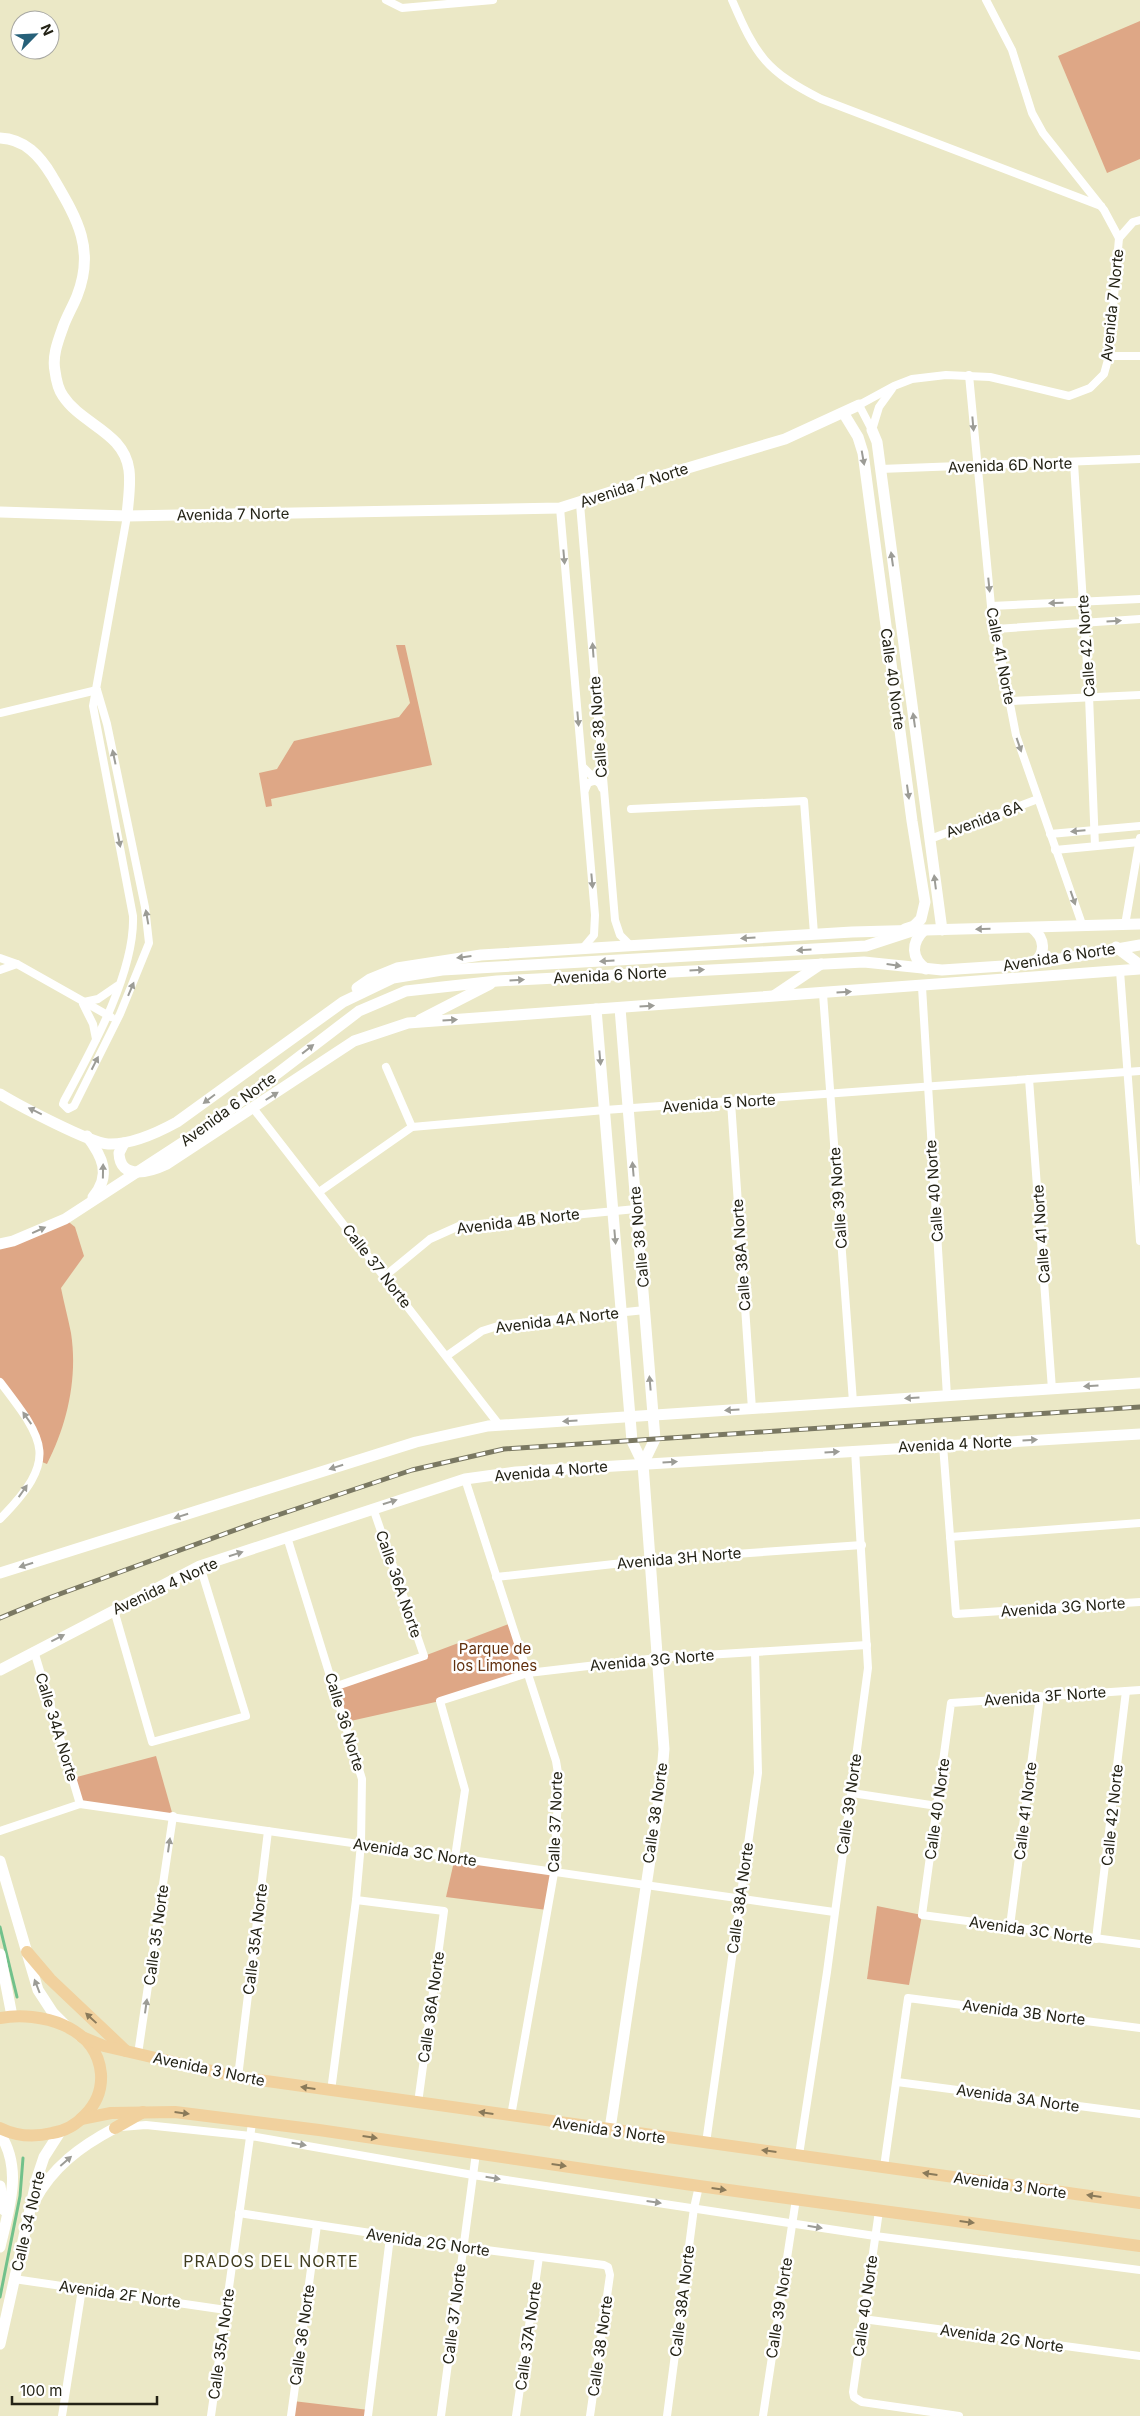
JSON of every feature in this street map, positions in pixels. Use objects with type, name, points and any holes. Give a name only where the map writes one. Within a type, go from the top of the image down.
[{"type":"main road","points":[[27,1952],[50,1979],[132,2053]]},
{"type":"main road","points":[[6,2017],[33,2016],[64,2025],[82,2037],[92,2048],[100,2065],[101,2082],[97,2098],[81,2119]]},
{"type":"main road","name":"Avenida 3 Norte","points":[[82,2037],[104,2046],[238,2077],[1140,2203]]},
{"type":"main road","points":[[114,2128],[146,2111]]},
{"type":"main road","points":[[0,2128],[34,2136],[60,2132],[81,2119],[111,2113],[146,2111],[252,2129],[319,2130],[699,2186],[1140,2246]]},
{"type":"street","points":[[386,0],[402,8],[493,0]]},
{"type":"street","points":[[732,0],[748,39],[757,53],[771,68],[798,87],[821,99],[1101,206]]},
{"type":"street","points":[[986,0],[1012,50],[1032,113],[1043,133],[1101,206],[1119,238],[1133,222],[1140,220]]},
{"type":"street","points":[[0,138],[29,147],[43,159],[79,227],[85,247],[83,272],[77,295],[60,335],[55,352],[54,368],[63,396],[74,408],[114,438],[123,451],[129,469],[127,516],[93,706],[133,916],[132,941],[119,983],[96,1040],[64,1100],[65,1107],[68,1109],[74,1106],[117,1020],[149,943],[149,928],[107,724],[97,690]]},
{"type":"street","name":"Avenida 7 Norte","points":[[0,512],[127,516],[560,508],[580,504],[661,476],[786,440],[844,414],[894,386],[928,376],[969,375],[990,377],[1069,396],[1090,388],[1104,374],[1108,356],[1119,238]]},
{"type":"street","points":[[1108,356],[1140,356]]},
{"type":"street","name":"Calle 41 Norte","points":[[969,375],[991,606],[1016,735],[1083,927]]},
{"type":"street","points":[[872,430],[879,407],[894,386]]},
{"type":"street","name":"Calle 40 Norte","points":[[859,405],[877,442],[942,930]]},
{"type":"street","name":"Calle 40 Norte","points":[[844,414],[858,437],[863,453],[912,821],[925,902],[924,914],[919,922],[914,926],[896,931]]},
{"type":"street","name":"Avenida 6D Norte","points":[[880,469],[977,467],[1140,459]]},
{"type":"street","name":"Calle 42 Norte","points":[[1074,463],[1089,696],[1096,830],[1095,846]]},
{"type":"street","name":"Calle 38 Norte","points":[[580,504],[615,920],[620,934],[631,946]]},
{"type":"street","name":"Calle 38 Norte","points":[[560,508],[595,928],[591,940],[583,949]]},
{"type":"street","points":[[991,606],[1140,599]]},
{"type":"street","points":[[996,629],[1140,619]]},
{"type":"street","points":[[0,713],[97,690]]},
{"type":"street","points":[[1010,700],[1140,695]]},
{"type":"street","points":[[583,767],[591,775],[597,774],[601,769]]},
{"type":"street","points":[[585,791],[588,783],[594,781],[600,783],[603,790]]},
{"type":"street","name":"Avenida 6A","points":[[930,839],[1038,799]]},
{"type":"street","points":[[631,809],[804,801],[814,934]]},
{"type":"street","points":[[1050,834],[1140,826]]},
{"type":"street","points":[[1056,850],[1139,841],[1125,925]]},
{"type":"street","name":"Avenida 6 Norte","points":[[0,1094],[106,1144],[124,1143],[160,1131],[187,1116],[343,1002],[370,978],[406,965],[481,955],[814,934],[1140,924]]},
{"type":"street","points":[[1032,928],[1042,939],[1043,946],[1038,960],[1032,964]]},
{"type":"street","points":[[919,930],[915,942],[915,958],[926,969]]},
{"type":"street","name":"Avenida 6 Norte","points":[[343,1002],[384,981],[420,972],[866,946],[919,930]]},
{"type":"street","name":"Avenida 6 Norte","points":[[0,1244],[13,1241],[65,1219],[214,1122],[351,1016],[370,1005],[406,990],[497,981],[864,962],[942,970],[1032,964],[1116,947],[1140,945]]},
{"type":"street","points":[[1116,947],[1140,965]]},
{"type":"street","points":[[0,958],[17,964],[117,1020]]},
{"type":"street","points":[[0,970],[17,964]]},
{"type":"street","points":[[774,996],[821,964]]},
{"type":"street","name":"Avenida 6 Norte","points":[[136,1172],[148,1172],[167,1164],[354,1041],[382,1030],[416,1022],[823,994],[1140,969]]},
{"type":"street","points":[[1120,971],[1140,1241]]},
{"type":"street","points":[[416,1022],[497,981]]},
{"type":"street","points":[[82,1002],[98,999],[119,983]]},
{"type":"street","name":"Calle 40 Norte","points":[[922,986],[947,1396]]},
{"type":"street","name":"Calle 39 Norte","points":[[823,994],[853,1402]]},
{"type":"street","points":[[82,1002],[93,1024],[96,1040]]},
{"type":"street","name":"Calle 38 Norte","points":[[620,1008],[655,1439],[643,1464]]},
{"type":"street","name":"Calle 38 Norte","points":[[596,1009],[632,1441],[643,1464],[664,1750],[661,1786],[610,2129]]},
{"type":"street","points":[[386,1067],[412,1126]]},
{"type":"street","name":"Avenida 5 Norte","points":[[319,1192],[412,1126],[1140,1071]]},
{"type":"street","name":"Calle 41 Norte","points":[[1029,1079],[1052,1389]]},
{"type":"street","name":"Calle 38A Norte","points":[[731,1102],[752,1409]]},
{"type":"street","name":"Calle 37 Norte","points":[[253,1108],[448,1355],[500,1426]]},
{"type":"street","points":[[214,1122],[231,1122]]},
{"type":"street","points":[[84,1205],[98,1191],[104,1174],[101,1156],[86,1136]]},
{"type":"street","points":[[124,1143],[119,1153],[121,1164],[130,1172],[136,1172]]},
{"type":"street","name":"Avenida 4B Norte","points":[[385,1276],[430,1239],[459,1226],[636,1209]]},
{"type":"street","points":[[0,1248],[13,1241]]},
{"type":"street","name":"Avenida 4A Norte","points":[[448,1355],[482,1331],[501,1325],[644,1310]]},
{"type":"street","points":[[0,1382],[35,1431],[40,1444],[40,1459],[36,1472],[23,1492],[0,1519]]},
{"type":"street","points":[[0,1573],[416,1442],[500,1426],[1140,1383]]},
{"type":"street","name":"Avenida 4 Norte","points":[[0,1670],[200,1566],[465,1479],[516,1472],[1140,1434]]},
{"type":"street","points":[[943,1445],[950,1537],[1140,1523]]},
{"type":"street","name":"Calle 39 Norte","points":[[798,2155],[827,1972],[868,1668],[855,1450]]},
{"type":"street","name":"Calle 37 Norte","points":[[465,1479],[556,1762],[559,1780],[554,1873],[511,2116]]},
{"type":"street","name":"Calle 36A Norte","points":[[334,1687],[424,1656],[373,1508]]},
{"type":"street","name":"Calle 36 Norte","points":[[287,1537],[362,1779],[361,1844],[356,1900],[331,2091]]},
{"type":"street","name":"Avenida 3G Norte","points":[[950,1537],[956,1614],[1140,1602]]},
{"type":"street","name":"Avenida 3H Norte","points":[[496,1577],[650,1560],[862,1545]]},
{"type":"street","points":[[114,1610],[152,1742],[246,1716],[200,1566]]},
{"type":"street","name":"Avenida 3G Norte","points":[[455,1857],[465,1790],[440,1701],[528,1673],[657,1658],[867,1645]]},
{"type":"street","name":"Calle 34A Norte","points":[[34,1651],[80,1804]]},
{"type":"street","name":"Calle 38A Norte","points":[[706,2143],[758,1774],[755,1652]]},
{"type":"street","name":"Avenida 3F Norte","points":[[951,1703],[1140,1690]]},
{"type":"street","name":"Calle 42 Norte","points":[[1096,1939],[1126,1691]]},
{"type":"street","name":"Calle 41 Norte","points":[[1010,1926],[1040,1696]]},
{"type":"street","name":"Calle 40 Norte","points":[[922,1915],[951,1703]]},
{"type":"street","points":[[852,1793],[937,1806]]},
{"type":"street","name":"Avenida 3C Norte","points":[[0,1831],[80,1804],[455,1857],[645,1887],[834,1912]]},
{"type":"street","name":"Calle 35 Norte","points":[[132,2053],[173,1816]]},
{"type":"street","name":"Calle 35A Norte","points":[[238,2077],[268,1830]]},
{"type":"street","points":[[0,1862],[41,1995],[64,2025]]},
{"type":"street","name":"Calle 36A Norte","points":[[356,1900],[444,1912],[418,2103]]},
{"type":"street","name":"Avenida 3C Norte","points":[[922,1915],[1140,1944]]},
{"type":"street","points":[[0,1954],[6,2017]]},
{"type":"street","name":"Avenida 3B Norte","points":[[897,2082],[908,1998],[1140,2028]]},
{"type":"street","points":[[884,2167],[897,2082]]},
{"type":"street","name":"Avenida 3A Norte","points":[[897,2082],[1140,2114]]},
{"type":"street","points":[[28,2215],[39,2192],[63,2162],[93,2140],[114,2128],[146,2124],[252,2129],[473,2174],[875,2236],[1140,2270]]},
{"type":"street","name":"Calle 35A Norte","points":[[211,2416],[252,2129]]},
{"type":"street","name":"Calle 34 Norte","points":[[0,2344],[28,2215],[44,2157],[60,2132]]},
{"type":"street","name":"Calle 34 Norte","points":[[0,2134],[12,2156],[14,2179],[0,2247]]},
{"type":"street","name":"Calle 37 Norte","points":[[441,2416],[476,2153]]},
{"type":"street","points":[[0,2186],[6,2222]]},
{"type":"street","name":"Calle 38A Norte","points":[[667,2416],[694,2208],[699,2186]]},
{"type":"street","name":"Calle 39 Norte","points":[[763,2416],[796,2199]]},
{"type":"street","name":"Calle 40 Norte","points":[[879,2211],[853,2392],[857,2400],[959,2416]]},
{"type":"street","name":"Avenida 2G Norte","points":[[239,2213],[390,2237],[604,2265],[610,2271],[610,2275]]},
{"type":"street","name":"Calle 36 Norte","points":[[291,2416],[317,2225]]},
{"type":"street","points":[[368,2416],[390,2237]]},
{"type":"street","name":"Calle 37A Norte","points":[[516,2416],[539,2256]]},
{"type":"street","name":"Calle 38 Norte","points":[[590,2416],[610,2275]]},
{"type":"street","name":"Avenida 2F Norte","points":[[14,2279],[226,2310]]},
{"type":"street","points":[[62,2416],[82,2289]]},
{"type":"street","name":"Avenida 2G Norte","points":[[864,2319],[1140,2356]]},
{"type":"green space","points":[[1140,21],[1140,159],[1107,173],[1058,56]]},
{"type":"green space","points":[[396,645],[405,645],[432,765],[271,799],[272,806],[266,807],[259,773],[277,769],[294,741],[399,717],[410,703]]},
{"type":"green space","points":[[65,1219],[75,1227],[84,1256],[61,1288],[73,1350],[72,1384],[60,1433],[47,1464],[42,1462],[41,1444],[0,1382],[0,1248]]},
{"type":"green space","name":"Parque de los Limones","points":[[511,1623],[528,1673],[440,1701],[346,1722],[334,1687]]},
{"type":"green space","points":[[156,1756],[173,1816],[80,1804],[73,1778]]},
{"type":"green space","points":[[455,1857],[554,1873],[547,1910],[446,1897]]},
{"type":"green space","points":[[877,1906],[922,1915],[909,1985],[867,1979]]},
{"type":"green space","points":[[293,2401],[369,2410],[368,2416],[291,2416]]},
{"type":"waterway","points":[[0,1927],[17,1997]]},
{"type":"waterway","points":[[0,2297],[20,2196],[23,2158]]},
{"type":"railway","points":[[0,1618],[46,1599],[257,1522],[412,1470],[504,1449],[1140,1407]]},
{"type":"district","name":"PRADOS DEL NORTE","points":[[271,2261]]}]
